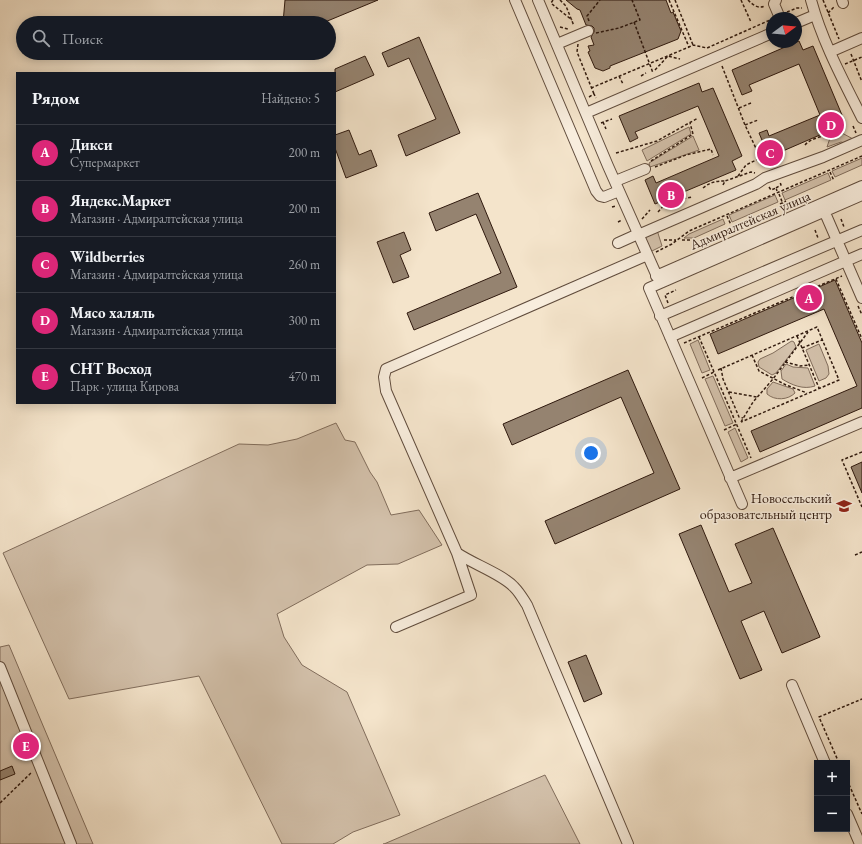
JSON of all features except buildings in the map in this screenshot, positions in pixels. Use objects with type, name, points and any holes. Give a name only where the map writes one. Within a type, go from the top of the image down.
[{"type":"street","points":[[516,0],[596,191],[600,196],[604,197],[618,186],[648,169]]},
{"type":"street","points":[[538,0],[658,280]]},
{"type":"street","points":[[811,0],[815,15],[830,52],[862,118]]},
{"type":"street","points":[[773,2],[779,12]]},
{"type":"street","points":[[802,20],[815,15]]},
{"type":"street","points":[[557,44],[591,29]]},
{"type":"street","points":[[586,113],[766,36]]},
{"type":"street","points":[[830,52],[862,38]]},
{"type":"street","points":[[618,243],[756,184],[765,178],[823,157],[862,140]]},
{"type":"street","name":"Адмиралтейская улица","points":[[660,316],[648,288],[658,280],[823,208],[862,186]]},
{"type":"street","name":"Адмиралтейская улица","points":[[823,208],[862,196]]},
{"type":"street","points":[[823,208],[862,298]]},
{"type":"street","points":[[742,504],[660,316],[862,230]]},
{"type":"street","points":[[670,337],[862,254]]},
{"type":"street","points":[[396,627],[471,595],[457,553],[386,391],[384,377],[386,368],[643,257]]},
{"type":"street","points":[[730,478],[862,422]]},
{"type":"street","points":[[457,553],[504,579],[521,594],[628,844]]},
{"type":"street","points":[[0,669],[71,844]]},
{"type":"street","points":[[792,685],[824,760]]},
{"type":"street","points":[[850,821],[860,844]]},
{"type":"path","points":[[553,0],[551,2],[552,4],[572,20]]},
{"type":"path","points":[[560,0],[566,6],[576,30]]},
{"type":"path","points":[[600,0],[587,16],[591,29],[619,28],[640,20],[632,0]]},
{"type":"path","points":[[669,0],[689,47]]},
{"type":"path","points":[[675,0],[693,45]]},
{"type":"path","points":[[741,0],[751,22]]},
{"type":"path","points":[[748,0],[752,4],[761,7],[773,2]]},
{"type":"path","points":[[752,4],[755,0]]},
{"type":"path","points":[[828,12],[832,7],[841,2]]},
{"type":"path","points":[[789,12],[797,8],[802,8]]},
{"type":"path","points":[[634,22],[652,71]]},
{"type":"path","points":[[592,88],[693,45],[707,48],[766,22]]},
{"type":"path","points":[[555,30],[561,27],[568,29]]},
{"type":"path","points":[[579,39],[577,52],[596,100]]},
{"type":"path","points":[[668,56],[680,59]]},
{"type":"path","points":[[655,70],[668,56]]},
{"type":"path","points":[[853,61],[862,57]]},
{"type":"path","points":[[722,66],[745,125],[760,158],[775,166]]},
{"type":"path","points":[[641,76],[646,74]]},
{"type":"path","points":[[620,76],[623,84]]},
{"type":"path","points":[[584,99],[594,94]]},
{"type":"path","points":[[738,108],[751,103]]},
{"type":"path","points":[[616,153],[657,141],[698,118]]},
{"type":"path","points":[[599,124],[612,119]]},
{"type":"path","points":[[745,125],[758,120]]},
{"type":"path","points":[[603,122],[606,129]]},
{"type":"path","points":[[690,123],[693,134],[648,163],[648,169],[686,155],[711,149],[713,154]]},
{"type":"path","points":[[805,145],[807,142],[822,136],[828,136]]},
{"type":"path","points":[[660,250],[672,244],[689,231],[862,156]]},
{"type":"path","points":[[738,177],[746,165],[760,158]]},
{"type":"path","points":[[703,188],[708,184],[717,181],[725,181],[751,172],[757,173]]},
{"type":"path","points":[[830,172],[834,181]]},
{"type":"path","points":[[723,185],[725,181]]},
{"type":"path","points":[[769,186],[771,190],[776,188],[777,191]]},
{"type":"path","points":[[778,194],[787,215]]},
{"type":"path","points":[[658,212],[667,202],[692,197]]},
{"type":"path","points":[[781,203],[786,201]]},
{"type":"path","points":[[612,207],[616,206]]},
{"type":"path","points":[[641,220],[650,210]]},
{"type":"path","points":[[727,216],[731,225]]},
{"type":"path","points":[[618,222],[622,220]]},
{"type":"path","points":[[815,230],[820,243]]},
{"type":"path","points":[[664,240],[676,240]]},
{"type":"path","points":[[682,240],[697,240]]},
{"type":"path","points":[[687,342],[844,274]]},
{"type":"path","points":[[835,277],[862,339]]},
{"type":"path","points":[[670,306],[665,295],[676,290]]},
{"type":"path","points":[[718,370],[817,327],[839,380],[741,422],[808,331]]},
{"type":"path","points":[[797,336],[819,388]]},
{"type":"path","points":[[699,337],[752,460]]},
{"type":"path","points":[[802,348],[822,340]]},
{"type":"path","points":[[752,355],[759,371],[773,379],[808,393]]},
{"type":"path","points":[[785,362],[800,366],[809,365]]},
{"type":"path","points":[[721,368],[723,378],[739,416],[743,418]]},
{"type":"path","points":[[702,378],[714,372]]},
{"type":"path","points":[[729,392],[758,397]]},
{"type":"path","points":[[724,430],[736,424]]},
{"type":"path","points":[[862,452],[842,460],[862,507]]},
{"type":"path","points":[[855,556],[862,552]]},
{"type":"path","points":[[839,760],[819,717],[862,699]]},
{"type":"path","points":[[0,803],[39,765]]},
{"type":"path","points":[[850,787],[862,814]]},
{"type":"shaded area","points":[[689,127],[691,134],[647,161],[642,150]]},
{"type":"shaded area","points":[[842,133],[853,139],[845,143],[841,142],[827,147],[830,138]]},
{"type":"shaded area","points":[[693,136],[699,150],[650,167],[649,163]]},
{"type":"shaded area","points":[[862,158],[862,165],[835,177],[832,171]]},
{"type":"shaded area","points":[[828,173],[831,180],[785,200],[782,193]]},
{"type":"shaded area","points":[[775,195],[778,202],[732,222],[729,215]]},
{"type":"shaded area","points":[[723,219],[725,224],[694,238],[684,238],[689,234]]},
{"type":"shaded area","points":[[657,230],[662,246],[650,252],[645,237]]},
{"type":"shaded area","points":[[698,340],[710,370],[702,373],[690,344]]},
{"type":"shaded area","points":[[792,341],[796,347],[776,373],[772,375],[759,367],[758,362],[760,359]]},
{"type":"shaded area","points":[[819,344],[828,366],[829,374],[826,378],[819,381],[806,350]]},
{"type":"shaded area","points":[[786,364],[793,367],[808,368],[815,386],[798,386],[782,379],[781,371]]},
{"type":"shaded area","points":[[713,376],[733,423],[725,426],[705,379]]},
{"type":"shaded area","points":[[773,382],[793,389],[795,393],[789,397],[781,399],[770,396],[767,394],[767,389]]},
{"type":"shaded area","points":[[336,423],[345,440],[355,442],[370,472],[377,482],[391,515],[419,510],[442,545],[398,564],[367,565],[277,614],[284,637],[302,665],[347,692],[400,815],[353,832],[333,844],[282,844],[199,676],[69,699],[3,553],[239,444],[268,445],[297,439]]},
{"type":"shaded area","points":[[735,428],[748,458],[741,462],[728,432]]},
{"type":"shaded area","points":[[9,645],[93,844],[0,844],[0,647]]},
{"type":"shaded area","points":[[545,775],[580,844],[384,844]]},
{"type":"place","name":"Мясо халяль","points":[[831,125]]},
{"type":"place","name":"Wildberries","points":[[770,153]]},
{"type":"place","name":"Яндекс.Маркет","points":[[671,195]]},
{"type":"place","name":"Дикси","points":[[809,298]]},
{"type":"place","name":"Новосельский образовательный центр","points":[[844,506]]},
{"type":"place","name":"СНТ Восход","points":[[26,746]]}]
